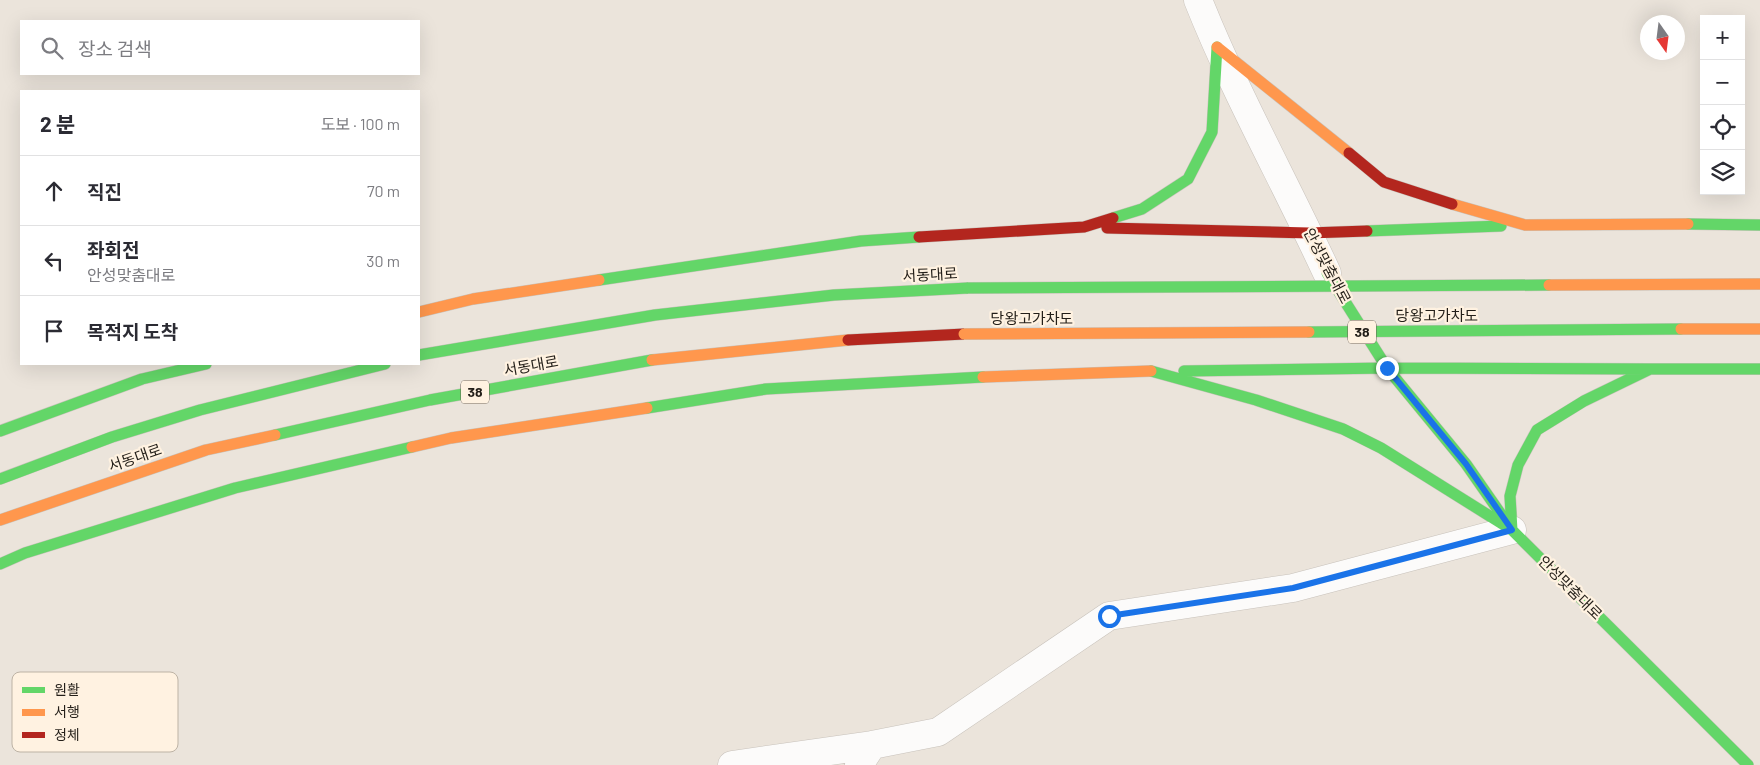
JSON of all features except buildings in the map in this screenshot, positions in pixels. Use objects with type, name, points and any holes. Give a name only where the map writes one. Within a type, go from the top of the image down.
[{"type":"main road","points":[[1217,48],[1384,182],[1424,196],[1525,225]]},
{"type":"main road","points":[[1084,227],[1142,209],[1188,179],[1212,132],[1217,48]]},
{"type":"main road","points":[[420,312],[473,299],[861,241],[1084,227],[1309,233],[1642,222],[1760,225]]},
{"type":"main road","name":"안성맞춤대로","points":[[1327,273],[1387,368],[1466,464],[1512,530],[1748,765]]},
{"type":"main road","name":"당왕고가차도","points":[[968,288],[1760,284]]},
{"type":"main road","name":"서동대로","points":[[420,355],[655,315],[834,295],[968,288]]},
{"type":"main road","name":"당왕고가차도","points":[[964,334],[1760,329]]},
{"type":"main road","name":"서동대로","points":[[0,520],[206,450],[440,398],[641,361],[826,341],[964,334]]},
{"type":"main road","points":[[0,431],[142,379],[202,365]]},
{"type":"main road","name":"서동대로","points":[[0,478],[112,437],[200,410],[380,365]]},
{"type":"main road","points":[[0,564],[25,554],[235,488],[451,438],[766,389],[1029,374],[1155,371],[1387,368],[1760,369]]},
{"type":"main road","points":[[1512,530],[1510,496],[1518,465],[1537,430],[1584,401],[1650,369]]},
{"type":"main road","points":[[1155,371],[1256,400],[1343,429],[1381,448],[1512,530]]},
{"type":"street","name":"안성맞춤대로","points":[[1198,0],[1217,48],[1327,273]]},
{"type":"street","points":[[732,765],[866,755],[938,732],[1109,616],[1293,588],[1512,530]]},
{"type":"traffic: fast","points":[[1113,218],[1142,209],[1188,179],[1212,132],[1217,47]]},
{"type":"traffic: fast","points":[[1688,224],[1760,225]]},
{"type":"traffic: fast","points":[[1367,231],[1501,226]]},
{"type":"traffic: fast","points":[[599,280],[861,241],[919,237]]},
{"type":"traffic: fast","points":[[1327,273],[1387,368],[1466,464],[1512,530],[1748,765]]},
{"type":"traffic: fast","points":[[968,288],[1549,285]]},
{"type":"traffic: fast","points":[[420,355],[655,315],[834,295],[968,288]]},
{"type":"traffic: fast","points":[[1309,332],[1681,329]]},
{"type":"traffic: fast","points":[[275,435],[430,400],[652,360]]},
{"type":"traffic: fast","points":[[0,431],[142,379],[202,365]]},
{"type":"traffic: fast","points":[[0,479],[112,437],[200,410],[381,365]]},
{"type":"traffic: fast","points":[[1184,371],[1387,368],[1650,369]]},
{"type":"traffic: fast","points":[[1512,530],[1510,496],[1518,465],[1537,430],[1584,401],[1650,369],[1760,369]]},
{"type":"traffic: fast","points":[[1151,371],[1256,400],[1343,429],[1381,448],[1512,530]]},
{"type":"traffic: fast","points":[[647,408],[766,389],[983,377]]},
{"type":"traffic: fast","points":[[0,564],[25,553],[235,488],[412,447]]},
{"type":"traffic: slow","points":[[1217,47],[1349,153]]},
{"type":"traffic: slow","points":[[1452,204],[1525,225],[1688,224]]},
{"type":"traffic: slow","points":[[420,312],[473,299],[599,280]]},
{"type":"traffic: slow","points":[[1549,285],[1760,284]]},
{"type":"traffic: slow","points":[[1681,329],[1760,329]]},
{"type":"traffic: slow","points":[[964,334],[1309,332]]},
{"type":"traffic: slow","points":[[652,360],[848,340]]},
{"type":"traffic: slow","points":[[983,377],[1151,371]]},
{"type":"traffic: slow","points":[[412,447],[451,438],[647,408]]},
{"type":"traffic: slow","points":[[0,520],[206,450],[275,435]]},
{"type":"traffic: jam","points":[[1349,153],[1384,182],[1452,204]]},
{"type":"traffic: jam","points":[[919,237],[1084,227],[1113,218]]},
{"type":"traffic: jam","points":[[1107,228],[1309,233],[1367,231]]},
{"type":"traffic: jam","points":[[848,340],[964,334]]},
{"type":"route","points":[[1109,616],[1293,588],[1512,530],[1466,464],[1387,368]]}]
